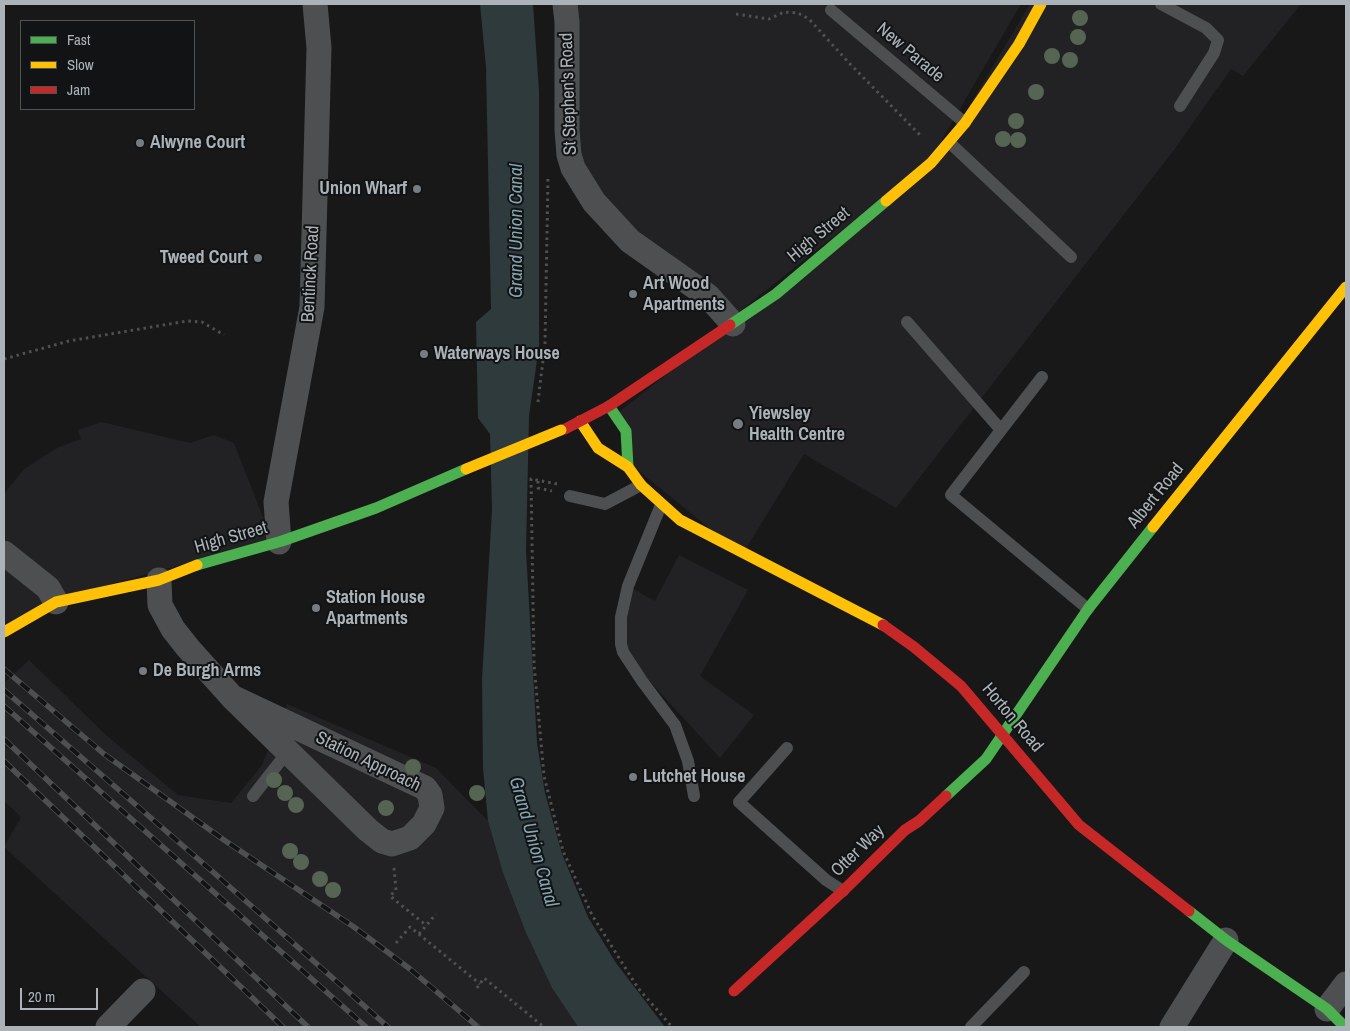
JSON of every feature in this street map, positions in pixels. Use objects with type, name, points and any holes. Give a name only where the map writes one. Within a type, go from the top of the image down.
[{"type":"street","name":"Bentinck Road","points":[[279,542],[276,502],[312,307],[319,48],[314,4]]},
{"type":"street","name":"St Stephen's Road","points":[[565,4],[567,22],[568,155],[573,168],[594,202],[630,241],[708,296],[733,324]]},
{"type":"street","name":"High Street","points":[[4,632],[56,602],[159,580],[204,563],[279,542],[376,508],[561,430],[609,406],[776,294],[939,155],[965,123],[1019,44],[1041,4]]},
{"type":"street","name":"Albert Road","points":[[1004,734],[1088,609],[1346,287]]},
{"type":"street","points":[[609,406],[626,431],[628,467]]},
{"type":"street","name":"Horton Road","points":[[580,421],[598,448],[628,467],[641,485],[661,505],[688,524],[824,593],[894,633],[961,686],[1004,734],[1079,826],[1226,940],[1327,1009],[1345,1027]]},
{"type":"street","points":[[4,553],[48,588],[56,602]]},
{"type":"street","name":"Station Approach","points":[[159,580],[160,605],[173,629],[205,669],[232,697],[382,841],[400,843],[413,836],[427,819],[432,808],[432,800],[428,791],[421,786],[232,697]]},
{"type":"street","name":"Otter Way","points":[[734,991],[843,891],[905,830],[919,821],[986,759],[1004,734]]},
{"type":"street","points":[[1172,1027],[1226,940]]},
{"type":"street","points":[[1327,1009],[1346,984]]},
{"type":"street","points":[[108,1027],[142,990]]},
{"type":"lane","points":[[1162,4],[1206,28],[1218,40],[1214,53],[1180,106]]},
{"type":"lane","name":"New Parade","points":[[831,10],[965,123]]},
{"type":"lane","points":[[950,143],[1071,257]]},
{"type":"lane","points":[[907,322],[1001,430]]},
{"type":"lane","points":[[1042,377],[951,495],[1088,609]]},
{"type":"lane","points":[[570,496],[605,504],[641,485]]},
{"type":"lane","points":[[661,505],[628,586],[621,617],[621,644],[623,652],[642,681],[675,725],[688,761],[694,796]]},
{"type":"lane","points":[[787,748],[739,802],[826,880],[843,891]]},
{"type":"lane","points":[[253,796],[289,750]]},
{"type":"lane","points":[[971,1027],[1024,972]]},
{"type":"path","points":[[736,14],[769,19],[784,12],[798,14],[809,19],[939,155]]},
{"type":"path","points":[[538,402],[545,343],[546,287]]},
{"type":"path","points":[[4,359],[69,340],[187,321],[202,322],[224,335]]},
{"type":"path","points":[[538,480],[530,479],[530,498],[534,664],[544,776],[564,851],[592,915],[638,988],[672,1027]]},
{"type":"path","points":[[396,890],[390,896],[427,926]]},
{"type":"path","points":[[419,934],[436,914]]},
{"type":"path","points":[[396,943],[410,927],[480,984]]},
{"type":"path","points":[[477,988],[484,978],[544,1027]]},
{"type":"shaded area","points":[[577,4],[1021,4],[930,160],[731,318],[632,239],[579,165]]},
{"type":"shaded area","points":[[1030,4],[1301,4],[1243,76],[1231,69],[1174,150],[896,508],[804,454],[742,555],[633,466],[620,411],[934,165]]},
{"type":"shaded area","points":[[102,422],[190,443],[214,435],[234,443],[272,540],[57,599],[4,546],[4,494],[24,469],[59,447],[81,439],[78,430]]},
{"type":"shaded area","points":[[679,555],[748,590],[700,676],[754,715],[720,758],[623,652],[628,586],[655,601]]},
{"type":"shaded area","points":[[4,563],[49,600],[4,626]]},
{"type":"shaded area","points":[[29,660],[106,735],[178,795],[231,803],[262,765],[287,704],[436,768],[488,821],[503,873],[526,933],[552,988],[578,1027],[201,1027],[4,847],[21,817],[4,801],[4,683]]},
{"type":"water","name":"Grand Union Canal","points":[[480,4],[533,4],[539,91],[539,346],[529,416],[526,551],[537,743],[545,793],[562,854],[588,917],[616,963],[665,1027],[578,1027],[552,988],[526,933],[503,873],[488,821],[483,768],[482,679],[492,510],[490,434],[478,418],[476,322],[491,309],[486,67]]},
{"type":"railway","points":[[4,669],[104,754],[224,840],[354,927],[410,969],[478,1027]]},
{"type":"railway","points":[[4,690],[388,1027]]},
{"type":"railway","points":[[4,706],[366,1027]]},
{"type":"railway","points":[[4,739],[308,1027]]},
{"type":"railway","points":[[4,761],[283,1027]]},
{"type":"traffic: fast","points":[[730,325],[776,294],[886,201]]},
{"type":"traffic: fast","points":[[609,406],[626,431],[628,467]]},
{"type":"traffic: fast","points":[[197,565],[282,541],[376,508],[466,469]]},
{"type":"traffic: fast","points":[[946,796],[986,759],[1088,609],[1153,527]]},
{"type":"traffic: fast","points":[[1189,911],[1226,940],[1327,1009],[1345,1027]]},
{"type":"traffic: slow","points":[[886,201],[931,163],[965,123],[1019,44],[1041,4]]},
{"type":"traffic: slow","points":[[1153,527],[1346,287]]},
{"type":"traffic: slow","points":[[580,421],[598,448],[628,467],[641,485],[680,520],[883,625]]},
{"type":"traffic: slow","points":[[466,469],[561,430]]},
{"type":"traffic: slow","points":[[4,632],[56,602],[159,580],[197,565]]},
{"type":"traffic: jam","points":[[565,429],[609,406],[730,325]]},
{"type":"traffic: jam","points":[[883,625],[914,647],[961,686],[1079,825],[1189,911]]},
{"type":"traffic: jam","points":[[734,991],[843,891],[905,830],[919,821],[946,796]]},
{"type":"place","name":"Alwyne Court","points":[[140,143]]},
{"type":"place","name":"Union Wharf","points":[[417,189]]},
{"type":"place","name":"Tweed Court","points":[[258,258]]},
{"type":"place","name":"Art Wood Apartments","points":[[633,294]]},
{"type":"place","name":"Waterways House","points":[[424,354]]},
{"type":"place","name":"Yiewsley Health Centre","points":[[738,424]]},
{"type":"place","name":"Station House Apartments","points":[[316,608]]},
{"type":"place","name":"De Burgh Arms","points":[[143,671]]},
{"type":"place","name":"Lutchet House","points":[[633,777]]}]
